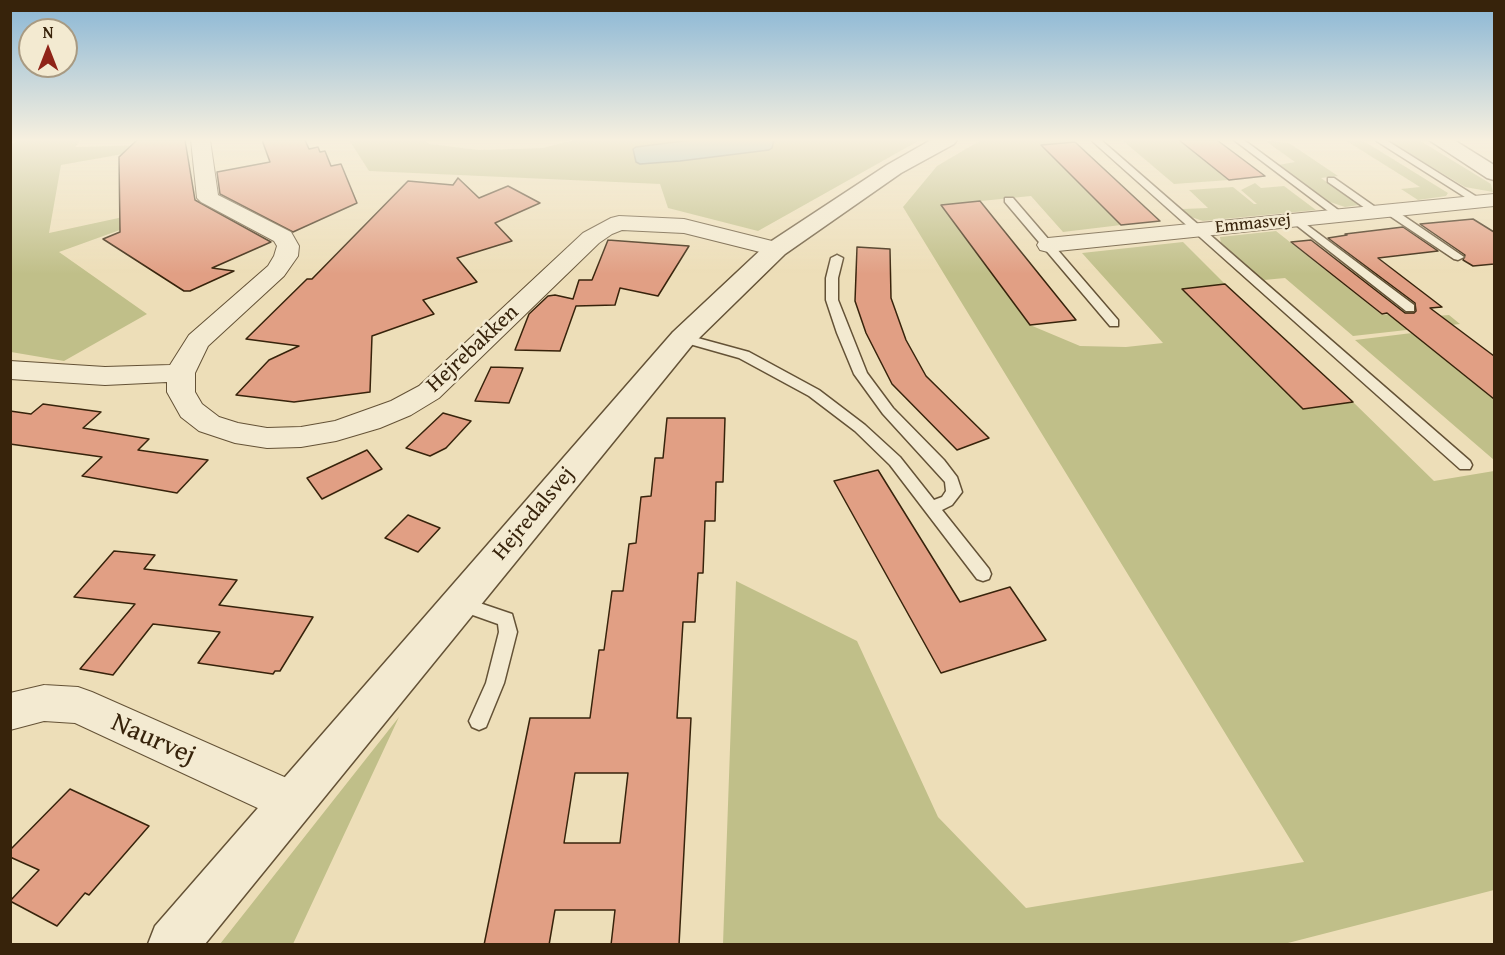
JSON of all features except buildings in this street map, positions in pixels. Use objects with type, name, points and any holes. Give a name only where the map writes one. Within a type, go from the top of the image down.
[{"type":"street","points":[[10,369],[105,376],[181,373],[187,357],[198,341],[276,271],[286,256],[288,246],[283,237],[208,198],[206,185]]},
{"type":"street","name":"Hejredalsvej","points":[[173,945],[683,338],[776,249],[871,185]]},
{"type":"street","name":"Emmasvej","points":[[1048,245],[1487,201]]},
{"type":"street","name":"Hejrebakken","points":[[181,373],[181,392],[191,410],[208,424],[235,433],[267,438],[301,437],[336,431],[370,422],[429,392],[604,228],[619,223],[640,222],[684,226],[776,249]]},
{"type":"street","name":"Naurvej","points":[[10,712],[44,704],[78,705],[292,802]]},
{"type":"lane","points":[[1146,185],[1465,465]]},
{"type":"lane","points":[[1299,185],[1340,214]]},
{"type":"lane","points":[[1339,185],[1458,257]]},
{"type":"lane","points":[[1458,185],[1487,201]]},
{"type":"lane","points":[[1009,200],[1114,322]]},
{"type":"lane","points":[[1295,219],[1410,308]]},
{"type":"lane","points":[[837,258],[832,278],[832,300],[861,374],[888,411],[939,464],[952,481],[954,492],[947,501],[932,508]]},
{"type":"lane","points":[[683,338],[744,355],[814,393],[860,428],[895,461],[982,574]]},
{"type":"lane","points":[[459,603],[506,619],[508,632],[495,684],[479,721]]},
{"type":"shaded area","points":[[10,185],[58,185],[49,233],[151,211],[156,217],[59,252],[147,314],[64,361],[11,352]]},
{"type":"shaded area","points":[[660,185],[841,185],[758,231],[668,208]]},
{"type":"shaded area","points":[[922,185],[1081,185],[1121,225],[1063,232],[1031,196],[941,205],[1030,325],[1080,346],[1126,347],[1163,343],[1082,253],[1183,242],[1225,284],[1182,290],[1303,409],[1353,402],[1434,481],[1494,471],[1494,890],[1284,944],[723,944],[736,581],[857,641],[938,817],[1026,908],[1304,862],[903,207]]},
{"type":"shaded area","points":[[1252,185],[1261,188],[1284,186],[1316,210],[1203,221],[1191,217],[1182,209],[1208,208],[1189,190],[1233,187],[1257,204],[1241,190]]},
{"type":"shaded area","points":[[1305,185],[1330,185],[1359,205],[1345,207],[1330,202]]},
{"type":"shaded area","points":[[1416,185],[1434,185],[1448,193],[1446,196],[1418,200],[1401,189],[1420,187]]},
{"type":"shaded area","points":[[1461,185],[1491,185],[1493,192]]},
{"type":"shaded area","points":[[1276,231],[1382,315],[1428,310],[1436,316],[1449,315],[1460,324],[1353,336],[1285,278],[1264,280],[1221,244],[1220,237]]},
{"type":"shaded area","points":[[1412,333],[1494,399],[1494,460],[1355,340]]},
{"type":"shaded area","points":[[399,717],[293,944],[220,944]]}]
